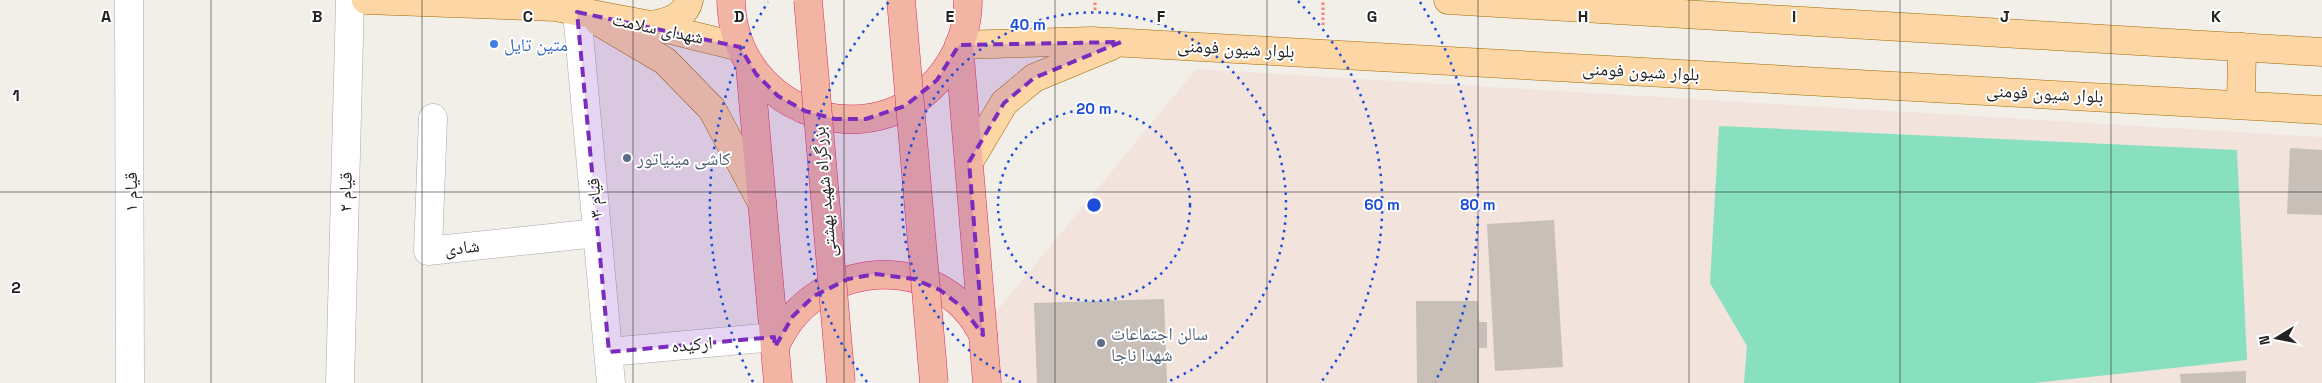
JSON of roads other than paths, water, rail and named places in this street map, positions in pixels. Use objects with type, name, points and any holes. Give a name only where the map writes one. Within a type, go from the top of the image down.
[{"type":"highway","points":[[731,0],[733,27],[745,56],[770,89],[800,109],[835,119],[866,118],[896,110],[923,94],[944,72],[959,45],[967,15],[968,0]]},
{"type":"highway","name":"بزرگراه شهید بهشتی","points":[[808,0],[840,383]]},
{"type":"highway","points":[[901,0],[934,383]]},
{"type":"highway","points":[[959,45],[987,383]]},
{"type":"highway","points":[[745,56],[762,203],[778,383]]},
{"type":"highway","points":[[775,342],[793,316],[814,296],[830,286],[848,279],[876,274],[914,279],[940,290],[969,314],[983,335]]},
{"type":"main road","name":"شهدای سلامت","points":[[366,0],[555,7],[650,25],[745,56]]},
{"type":"main road","points":[[650,25],[666,23],[678,16],[689,0]]},
{"type":"main road","points":[[1448,0],[1644,6],[2322,52]]},
{"type":"main road","points":[[581,13],[665,61],[712,108],[762,203]]},
{"type":"main road","name":"بلوار شیون فومنی","points":[[959,45],[1092,41],[1121,42],[2322,110]]},
{"type":"main road","points":[[969,162],[1004,103],[1034,78],[1121,42]]},
{"type":"main road","points":[[2241,104],[2242,47]]},
{"type":"street","name":"قیام ۱","points":[[129,0],[130,383]]},
{"type":"street","name":"قیام ۲","points":[[340,383],[350,0]]},
{"type":"street","name":"قیام ۳","points":[[581,13],[611,383]]},
{"type":"street","name":"شادی","points":[[433,118],[428,251],[598,233]]},
{"type":"street","name":"ارکیده","points":[[609,352],[775,342]]},
{"type":"place","name":"متین تایل","points":[[494,44]]},
{"type":"place","name":"کاشی مینیاتور","points":[[627,158]]},
{"type":"place","name":"سالن اجتماعات شهدا ناجا","points":[[1101,343]]}]
